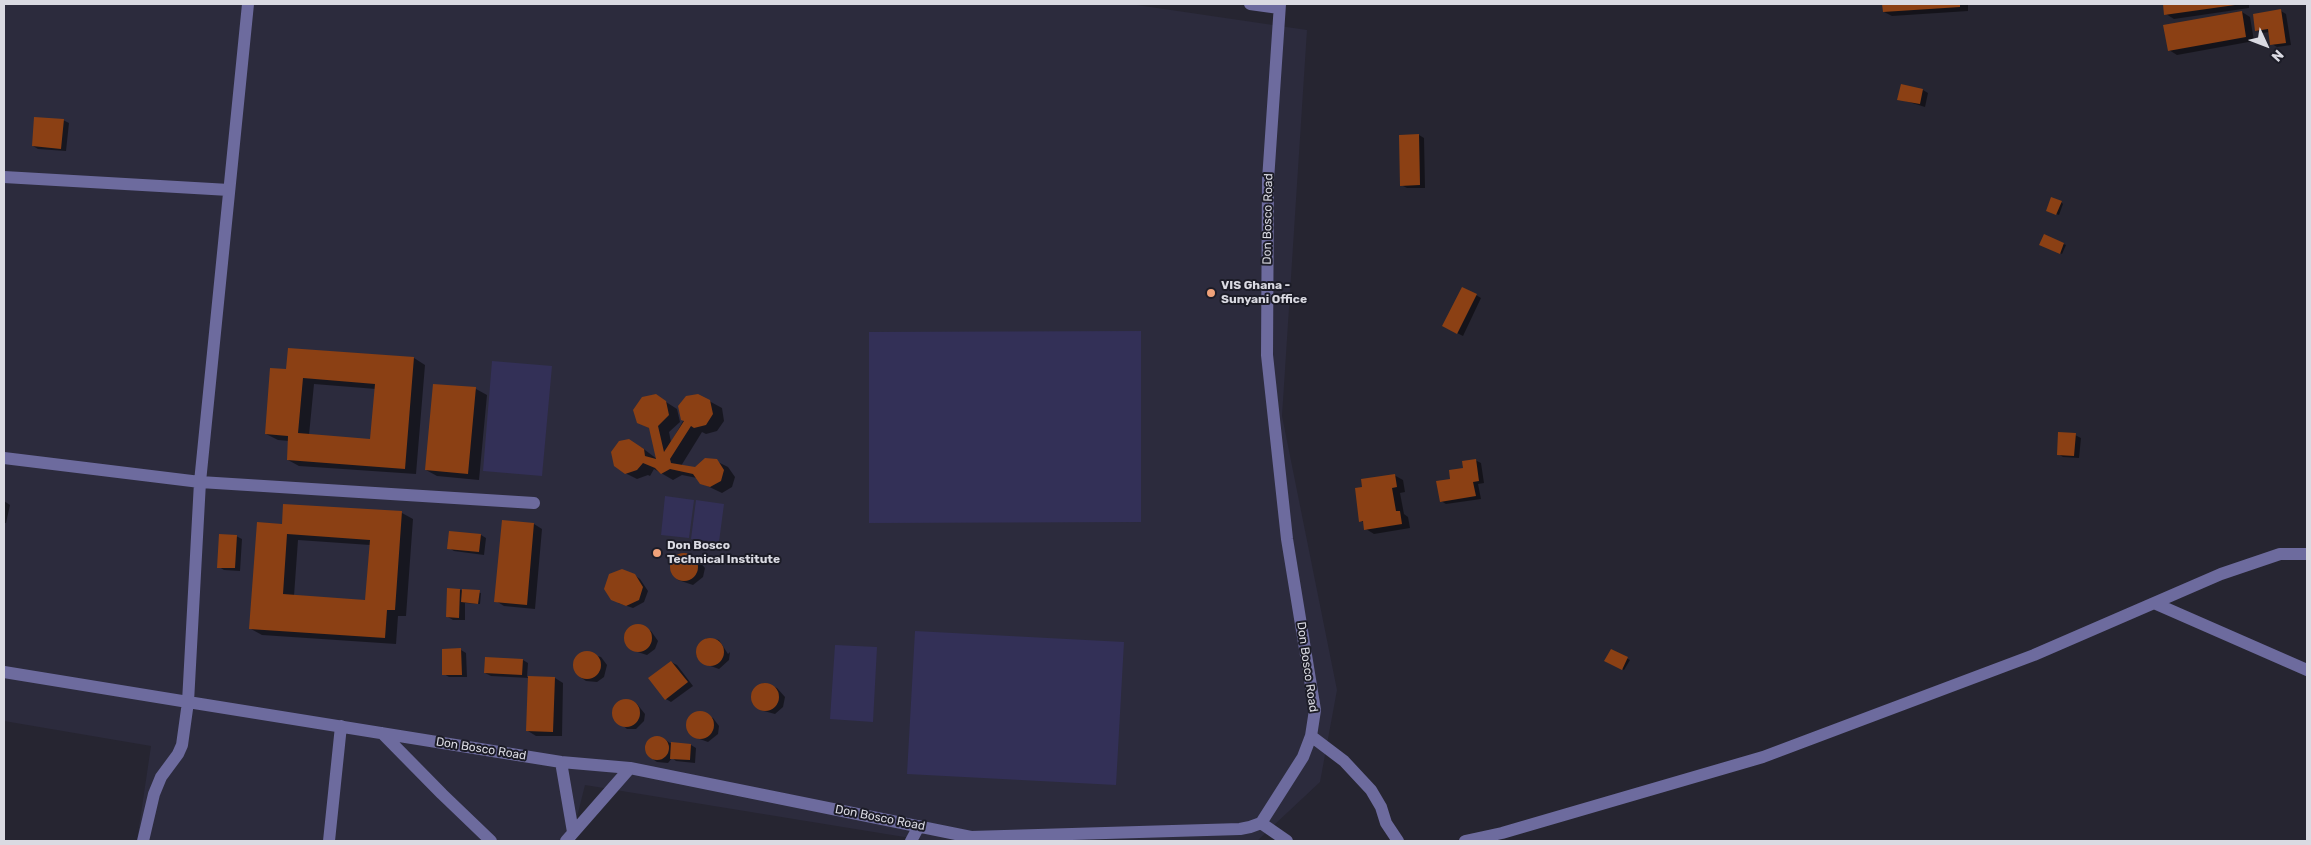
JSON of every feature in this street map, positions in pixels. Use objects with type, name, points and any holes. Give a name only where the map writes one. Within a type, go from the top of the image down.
[{"type":"street","points":[[143,841],[154,794],[161,777],[178,754],[182,745],[188,700],[200,482],[248,4]]},
{"type":"street","name":"Don Bosco Road","points":[[4,672],[188,700],[561,762],[630,768],[971,837],[1240,829],[1261,823],[1303,757],[1311,736],[1315,710],[1287,539],[1267,355],[1268,180],[1279,6],[1250,4]]},
{"type":"street","points":[[4,177],[229,190]]},
{"type":"street","points":[[4,458],[200,482],[534,504]]},
{"type":"street","points":[[1465,841],[1502,834],[1764,757],[2034,655],[2221,574],[2280,554],[2307,554]]},
{"type":"street","points":[[2154,603],[2307,670]]},
{"type":"street","points":[[329,841],[341,726]]},
{"type":"street","points":[[382,733],[491,841]]},
{"type":"street","points":[[1311,736],[1344,760],[1371,790],[1381,807],[1386,824],[1398,841]]},
{"type":"street","points":[[561,762],[570,836]]},
{"type":"street","points":[[570,836],[630,768]]},
{"type":"street","points":[[1261,823],[1287,841]]},
{"type":"street","points":[[911,841],[919,826]]},
{"type":"shaded area","name":"Don Bosco Technical Institute","points":[[4,4],[1130,4],[1307,30],[1282,416],[1337,690],[1320,782],[1257,841],[929,841],[585,785],[571,841],[137,841],[151,746],[4,721]]},
{"type":"shaded area","points":[[1141,331],[1141,522],[869,523],[869,332]]},
{"type":"shaded area","points":[[492,361],[552,366],[542,476],[483,471]]},
{"type":"shaded area","points":[[665,496],[694,500],[689,538],[661,535]]},
{"type":"shaded area","points":[[696,500],[724,504],[719,542],[691,539]]},
{"type":"shaded area","points":[[915,631],[1124,642],[1116,785],[907,774]]},
{"type":"shaded area","points":[[835,645],[877,647],[873,722],[830,719]]},
{"type":"building","points":[[1882,4],[1960,4],[1960,7],[1883,12]]},
{"type":"building","points":[[2163,4],[2235,4],[2235,5],[2164,15]]},
{"type":"building","points":[[2281,9],[2286,43],[2270,45],[2268,29],[2255,31],[2253,14]]},
{"type":"building","points":[[2242,11],[2246,37],[2168,51],[2163,25]]},
{"type":"building","points":[[1901,84],[1923,89],[1920,104],[1897,100]]},
{"type":"building","points":[[34,117],[64,119],[61,149],[32,146]]},
{"type":"building","points":[[1419,134],[1420,185],[1400,186],[1399,135]]},
{"type":"building","points":[[2051,197],[2062,201],[2056,215],[2046,211]]},
{"type":"building","points":[[2044,234],[2064,243],[2060,254],[2039,245]]},
{"type":"building","points":[[1462,287],[1477,294],[1457,334],[1442,326]]},
{"type":"building","points":[[288,348],[414,357],[405,469],[287,460],[288,436],[265,434],[270,368],[286,369]],"holes":[[[303,378],[375,384],[370,439],[298,433]]]},
{"type":"building","points":[[433,384],[476,387],[468,474],[425,470]]},
{"type":"building","points":[[656,394],[666,401],[669,415],[658,426],[664,452],[684,421],[681,420],[678,406],[686,396],[698,394],[710,400],[713,414],[706,425],[694,428],[691,426],[670,459],[671,463],[695,467],[705,458],[717,459],[724,470],[721,481],[710,487],[700,484],[693,474],[670,469],[661,474],[655,468],[643,463],[637,470],[625,474],[614,466],[611,452],[619,441],[629,439],[644,449],[645,456],[656,459],[649,428],[637,423],[633,410],[642,397]]},
{"type":"building","points":[[2058,432],[2076,433],[2074,456],[2057,455]]},
{"type":"building","points":[[1476,459],[1479,481],[1473,482],[1476,496],[1440,502],[1436,481],[1450,479],[1449,470],[1463,468],[1462,461]]},
{"type":"building","points":[[1395,474],[1397,487],[1392,488],[1396,511],[1400,511],[1402,524],[1364,530],[1363,521],[1359,522],[1355,488],[1362,487],[1361,479]]},
{"type":"building","points":[[283,504],[402,511],[395,610],[387,610],[385,638],[249,629],[257,522],[282,524]],"holes":[[[287,534],[370,540],[365,600],[283,594]]]},
{"type":"building","points":[[502,520],[534,523],[527,605],[494,602]]},
{"type":"building","points":[[449,531],[481,534],[479,552],[447,549]]},
{"type":"building","points":[[219,534],[237,535],[235,568],[217,568]]},
{"type":"building","points":[[684,553],[694,557],[698,567],[694,577],[684,581],[674,577],[670,567],[674,557]]},
{"type":"building","points":[[622,569],[635,574],[643,587],[639,600],[626,606],[611,600],[604,589],[609,574]]},
{"type":"building","points":[[447,588],[460,589],[459,618],[446,617]]},
{"type":"building","points":[[462,589],[480,590],[478,604],[461,602]]},
{"type":"building","points":[[638,624],[648,628],[652,638],[648,648],[638,652],[628,648],[624,638],[628,628]]},
{"type":"building","points":[[710,638],[720,642],[724,652],[720,662],[710,666],[700,662],[696,652],[700,642]]},
{"type":"building","points":[[461,648],[462,675],[442,675],[442,649]]},
{"type":"building","points":[[1611,649],[1628,657],[1622,670],[1604,661]]},
{"type":"building","points":[[587,651],[597,655],[601,665],[597,675],[587,679],[577,675],[573,665],[577,655]]},
{"type":"building","points":[[485,657],[523,659],[522,675],[484,673]]},
{"type":"building","points":[[671,661],[688,682],[665,700],[648,678]]},
{"type":"building","points":[[528,676],[555,677],[553,732],[526,731]]},
{"type":"building","points":[[765,683],[775,687],[779,697],[775,707],[765,711],[755,707],[751,697],[755,687]]},
{"type":"building","points":[[626,699],[636,703],[640,713],[636,723],[626,727],[616,723],[612,713],[616,703]]},
{"type":"building","points":[[700,711],[710,715],[714,725],[710,735],[700,739],[690,735],[686,725],[690,715]]},
{"type":"building","points":[[657,736],[666,739],[669,748],[666,757],[657,760],[648,757],[645,748],[648,739]]},
{"type":"building","points":[[671,742],[691,744],[690,760],[670,759]]},
{"type":"place","name":"VIS Ghana - Sunyani Office","points":[[1211,293]]},
{"type":"place","name":"Don Bosco Technical Institute","points":[[657,553]]}]
